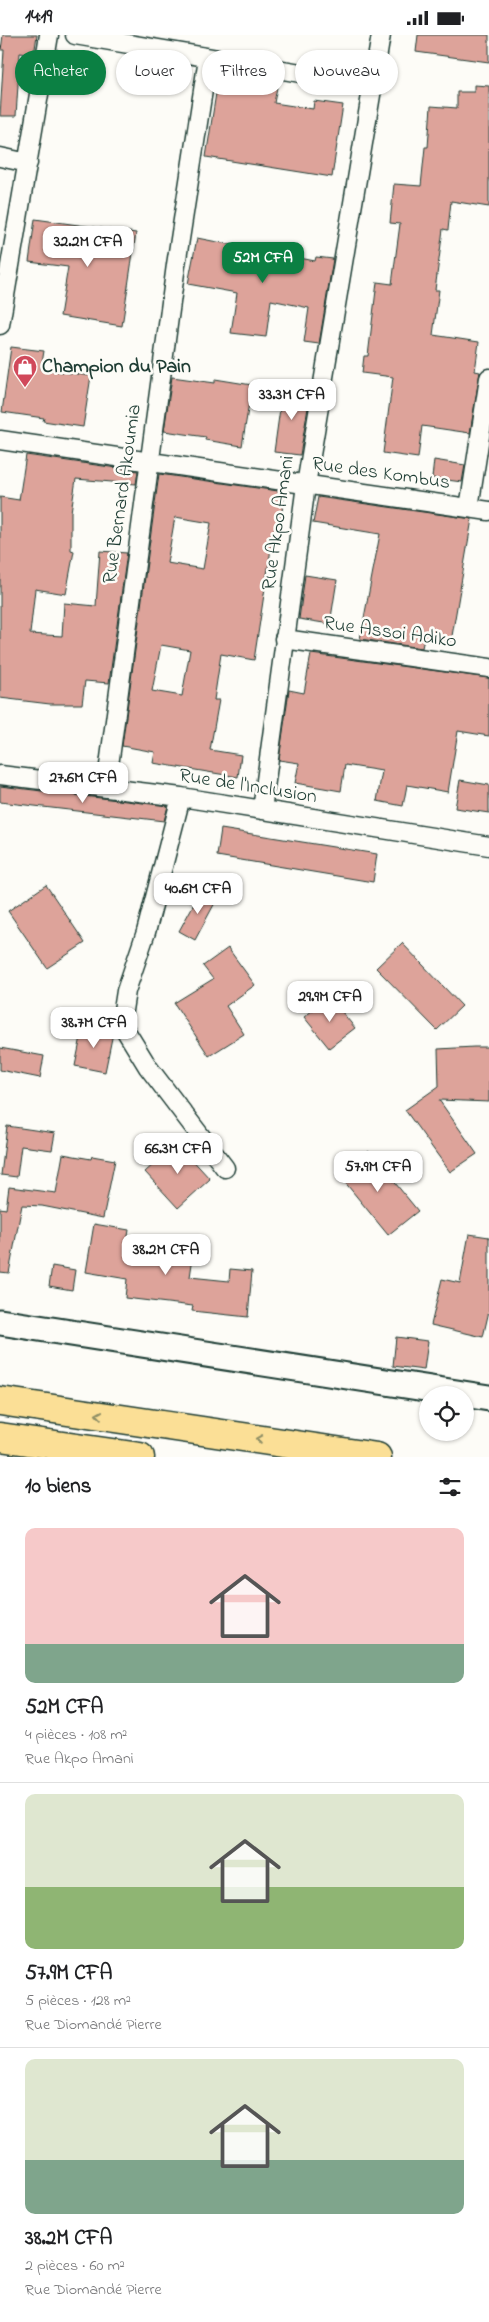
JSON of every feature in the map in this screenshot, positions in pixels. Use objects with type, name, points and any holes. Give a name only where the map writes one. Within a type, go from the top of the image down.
[{"type":"highway","points":[[0,1401],[377,1457]]},
{"type":"highway","points":[[0,1437],[140,1457]]},
{"type":"street","points":[[0,325],[49,35]]},
{"type":"street","points":[[75,35],[202,57]]},
{"type":"street","name":"Rue Akpo Amani","points":[[378,50],[381,35]]},
{"type":"street","name":"Rue Bernard Akoumia","points":[[106,788],[176,265],[202,95]]},
{"type":"street","name":"Rue Akpo Amani","points":[[262,810],[306,485],[370,95]]},
{"type":"street","points":[[0,157],[28,163]]},
{"type":"street","points":[[469,508],[489,377]]},
{"type":"street","name":"Rue des Kombus","points":[[0,440],[489,511]]},
{"type":"street","name":"Rue Assoi Adiko","points":[[284,639],[489,668]]},
{"type":"street","name":"Rue de l'Inclusion","points":[[0,775],[180,797],[489,846]]},
{"type":"street","points":[[180,797],[146,931],[126,991],[121,1023],[148,1067],[225,1168]]},
{"type":"street","points":[[0,1322],[489,1398]]},
{"type":"building","points":[[3,35],[37,35],[35,50],[15,50],[15,95],[17,95],[16,116],[0,116],[4,50],[1,50]]},
{"type":"building","points":[[418,35],[489,35],[489,62],[416,52]]},
{"type":"building","points":[[474,85],[489,86],[489,207],[451,201],[448,230],[443,229],[435,290],[439,290],[433,335],[479,342],[475,371],[480,372],[470,433],[422,426],[418,458],[383,453],[393,377],[362,373],[364,356],[368,356],[377,282],[392,284],[400,224],[390,223],[394,184],[421,186],[425,147],[428,147],[431,106],[457,108],[457,92],[474,92]]},
{"type":"building","points":[[216,95],[276,95],[274,103],[313,109],[314,101],[343,105],[332,177],[206,157]]},
{"type":"building","points":[[35,219],[136,233],[122,326],[60,316],[68,267],[29,262]]},
{"type":"building","points":[[197,238],[315,261],[316,257],[333,259],[319,344],[304,342],[309,308],[271,300],[266,337],[231,333],[237,293],[188,284]]},
{"type":"building","points":[[11,347],[44,351],[41,369],[91,376],[83,427],[43,421],[44,418],[2,412]]},
{"type":"building","points":[[172,377],[215,383],[215,379],[252,385],[242,446],[205,440],[206,437],[164,431]]},
{"type":"building","points":[[283,387],[311,390],[300,455],[274,452]]},
{"type":"building","points":[[26,455],[138,471],[136,484],[76,479],[71,512],[71,550],[74,551],[66,594],[35,589],[30,634],[62,636],[64,603],[96,606],[100,551],[127,553],[109,683],[85,681],[82,704],[50,704],[0,698],[0,497],[19,500]]},
{"type":"building","points":[[434,460],[465,465],[462,482],[432,478]]},
{"type":"building","points":[[159,474],[285,492],[279,530],[274,529],[254,660],[221,654],[214,700],[219,700],[210,750],[241,755],[238,777],[153,763],[155,752],[122,746]],"holes":[[[175,517],[211,523],[203,569],[167,563]],[[161,645],[190,650],[182,696],[152,691]]]},
{"type":"building","points":[[318,497],[472,519],[451,642],[424,638],[422,648],[360,639],[380,534],[313,523]]},
{"type":"building","points":[[305,575],[337,580],[330,624],[299,619]]},
{"type":"building","points":[[311,654],[489,678],[489,736],[458,731],[448,792],[407,785],[403,806],[377,801],[382,771],[345,765],[341,791],[295,783],[299,763],[279,760],[289,690],[304,693]]},
{"type":"building","points":[[460,780],[489,785],[489,813],[455,808]]},
{"type":"building","points":[[0,786],[168,806],[164,821],[0,802]]},
{"type":"building","points":[[221,829],[377,854],[373,882],[217,856]]},
{"type":"building","points":[[46,885],[85,943],[47,968],[8,911]]},
{"type":"building","points":[[201,891],[217,899],[195,940],[179,931]]},
{"type":"building","points":[[402,943],[462,1006],[437,1030],[376,968]]},
{"type":"building","points":[[228,948],[255,985],[226,1006],[244,1034],[209,1056],[174,1003],[213,979],[203,966]]},
{"type":"building","points":[[330,997],[355,1028],[329,1048],[304,1017]]},
{"type":"building","points":[[83,1027],[113,1033],[105,1072],[75,1066]]},
{"type":"building","points":[[489,1047],[489,1102],[439,1100],[477,1154],[450,1172],[405,1110],[439,1086],[438,1049]]},
{"type":"building","points":[[0,1048],[44,1056],[40,1078],[0,1070]]},
{"type":"building","points":[[7,1126],[55,1133],[52,1150],[21,1146],[17,1177],[1,1175]]},
{"type":"building","points":[[177,1143],[210,1179],[178,1208],[145,1172]]},
{"type":"building","points":[[369,1151],[418,1211],[388,1235],[339,1175]]},
{"type":"building","points":[[63,1154],[91,1159],[92,1156],[115,1160],[103,1218],[42,1206],[22,1205],[9,1273],[0,1272],[0,1208],[6,1209],[9,1187],[56,1193]]},
{"type":"building","points":[[94,1224],[129,1230],[126,1249],[193,1257],[190,1277],[229,1281],[230,1269],[252,1271],[248,1317],[192,1311],[193,1306],[125,1298],[127,1279],[86,1272]]},
{"type":"building","points":[[469,1234],[489,1237],[489,1311],[483,1337],[431,1325],[442,1279],[460,1283]]},
{"type":"building","points":[[52,1266],[75,1270],[72,1290],[49,1286]]},
{"type":"building","points":[[396,1337],[428,1341],[424,1370],[393,1366]]},
{"type":"place","name":"Champion du Pain","points":[[25,388]]}]
